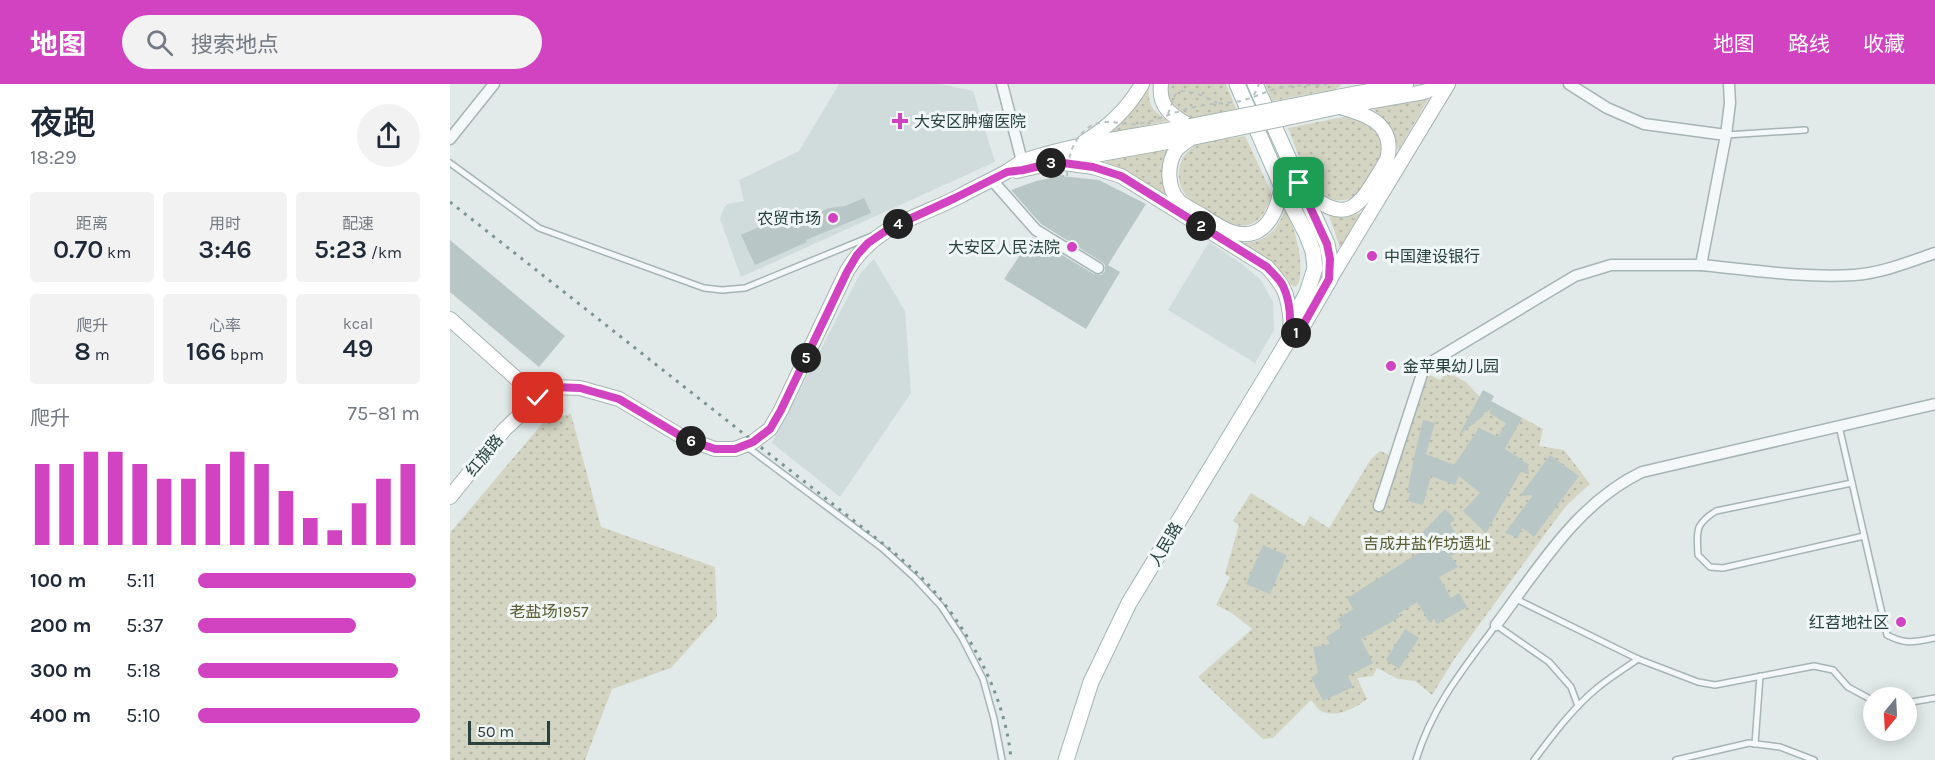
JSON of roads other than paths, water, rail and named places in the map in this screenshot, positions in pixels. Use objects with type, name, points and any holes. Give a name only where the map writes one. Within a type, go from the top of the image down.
[{"type":"main road","points":[[1076,148],[1121,115],[1142,84]]},
{"type":"main road","points":[[1161,84],[1160,98],[1165,108],[1191,132]]},
{"type":"main road","points":[[1237,84],[1313,251],[1315,268],[1307,293],[1291,323]]},
{"type":"main road","points":[[1338,102],[1353,84]]},
{"type":"main road","points":[[1007,172],[1338,102],[1406,84]]},
{"type":"main road","points":[[1338,102],[1403,97],[1443,84]]},
{"type":"main road","points":[[1329,279],[1448,84]]},
{"type":"main road","points":[[1256,88],[1327,244],[1330,259],[1329,279]]},
{"type":"main road","points":[[1299,183],[1319,203],[1343,210],[1356,206],[1364,199],[1388,160],[1388,141],[1376,120],[1338,102]]},
{"type":"main road","points":[[1007,172],[1022,161],[1076,148],[1191,132]]},
{"type":"main road","points":[[1191,132],[1177,149],[1173,158],[1169,173],[1171,188],[1179,201],[1226,231],[1242,234],[1258,231],[1271,218],[1282,187]]},
{"type":"main road","points":[[1056,162],[1093,167],[1121,176],[1267,267],[1283,284],[1288,300],[1291,323],[1289,339]]},
{"type":"main road","name":"红旗路","points":[[450,498],[504,430],[538,398],[554,387],[580,388],[619,399],[684,438],[715,449],[735,449],[753,442],[770,429],[781,410],[847,272],[857,255],[868,243],[890,228],[1007,172]]},
{"type":"main road","name":"人民路","points":[[1066,760],[1091,682],[1129,603],[1289,339],[1302,327],[1329,279]]},
{"type":"main road","points":[[450,319],[538,398]]},
{"type":"street","points":[[450,139],[494,84]]},
{"type":"street","points":[[1002,84],[1022,161]]},
{"type":"street","points":[[1569,84],[1606,108],[1644,123],[1726,135]]},
{"type":"street","points":[[1701,266],[1726,135],[1730,103],[1729,84]]},
{"type":"street","points":[[992,179],[1036,230],[1098,268]]},
{"type":"street","points":[[1379,506],[1422,374],[1428,364],[1575,276],[1611,265],[1701,266],[1787,274],[1855,275],[1894,267],[1935,253]]},
{"type":"street","points":[[1496,625],[1571,526],[1598,499],[1622,481],[1642,471],[1935,404]]},
{"type":"lane","points":[[1726,135],[1805,130]]},
{"type":"lane","points":[[450,163],[539,228],[704,288],[722,290],[745,288],[890,228]]},
{"type":"lane","points":[[1839,426],[1887,634],[1899,641],[1912,643],[1935,638]]},
{"type":"lane","points":[[744,445],[882,548],[941,606],[962,638],[983,679],[994,718],[1002,760]]},
{"type":"lane","points":[[1852,483],[1716,511],[1703,519],[1697,533],[1698,555],[1710,567],[1724,568],[1864,536]]},
{"type":"lane","points":[[1516,599],[1638,658],[1698,682],[1715,685],[1814,666],[1833,670],[1848,687],[1863,695]]},
{"type":"lane","points":[[1416,760],[1423,736],[1447,690],[1496,625],[1549,662],[1571,687],[1578,706]]},
{"type":"lane","points":[[1534,760],[1578,706],[1596,689],[1638,658]]},
{"type":"lane","points":[[1755,744],[1760,676]]},
{"type":"lane","points":[[1917,701],[1935,698]]},
{"type":"lane","points":[[1676,760],[1749,743],[1780,747],[1814,760]]},
{"type":"railway","points":[[450,202],[886,546],[921,577],[938,595],[981,661],[1001,710],[1008,735],[1011,760]]},
{"type":"place","name":"大安区肿瘤医院","points":[[900,121]]},
{"type":"place","name":"农贸市场","points":[[833,218]]},
{"type":"place","name":"大安区人民法院","points":[[1072,247]]},
{"type":"place","name":"中国建设银行","points":[[1372,256]]},
{"type":"place","name":"金苹果幼儿园","points":[[1391,366]]},
{"type":"place","name":"红苕地社区","points":[[1901,622]]},
{"type":"park label","name":"吉成井盐作坊遗址","points":[[1427,543]]},
{"type":"park label","name":"老盐场1957","points":[[549,611]]}]
